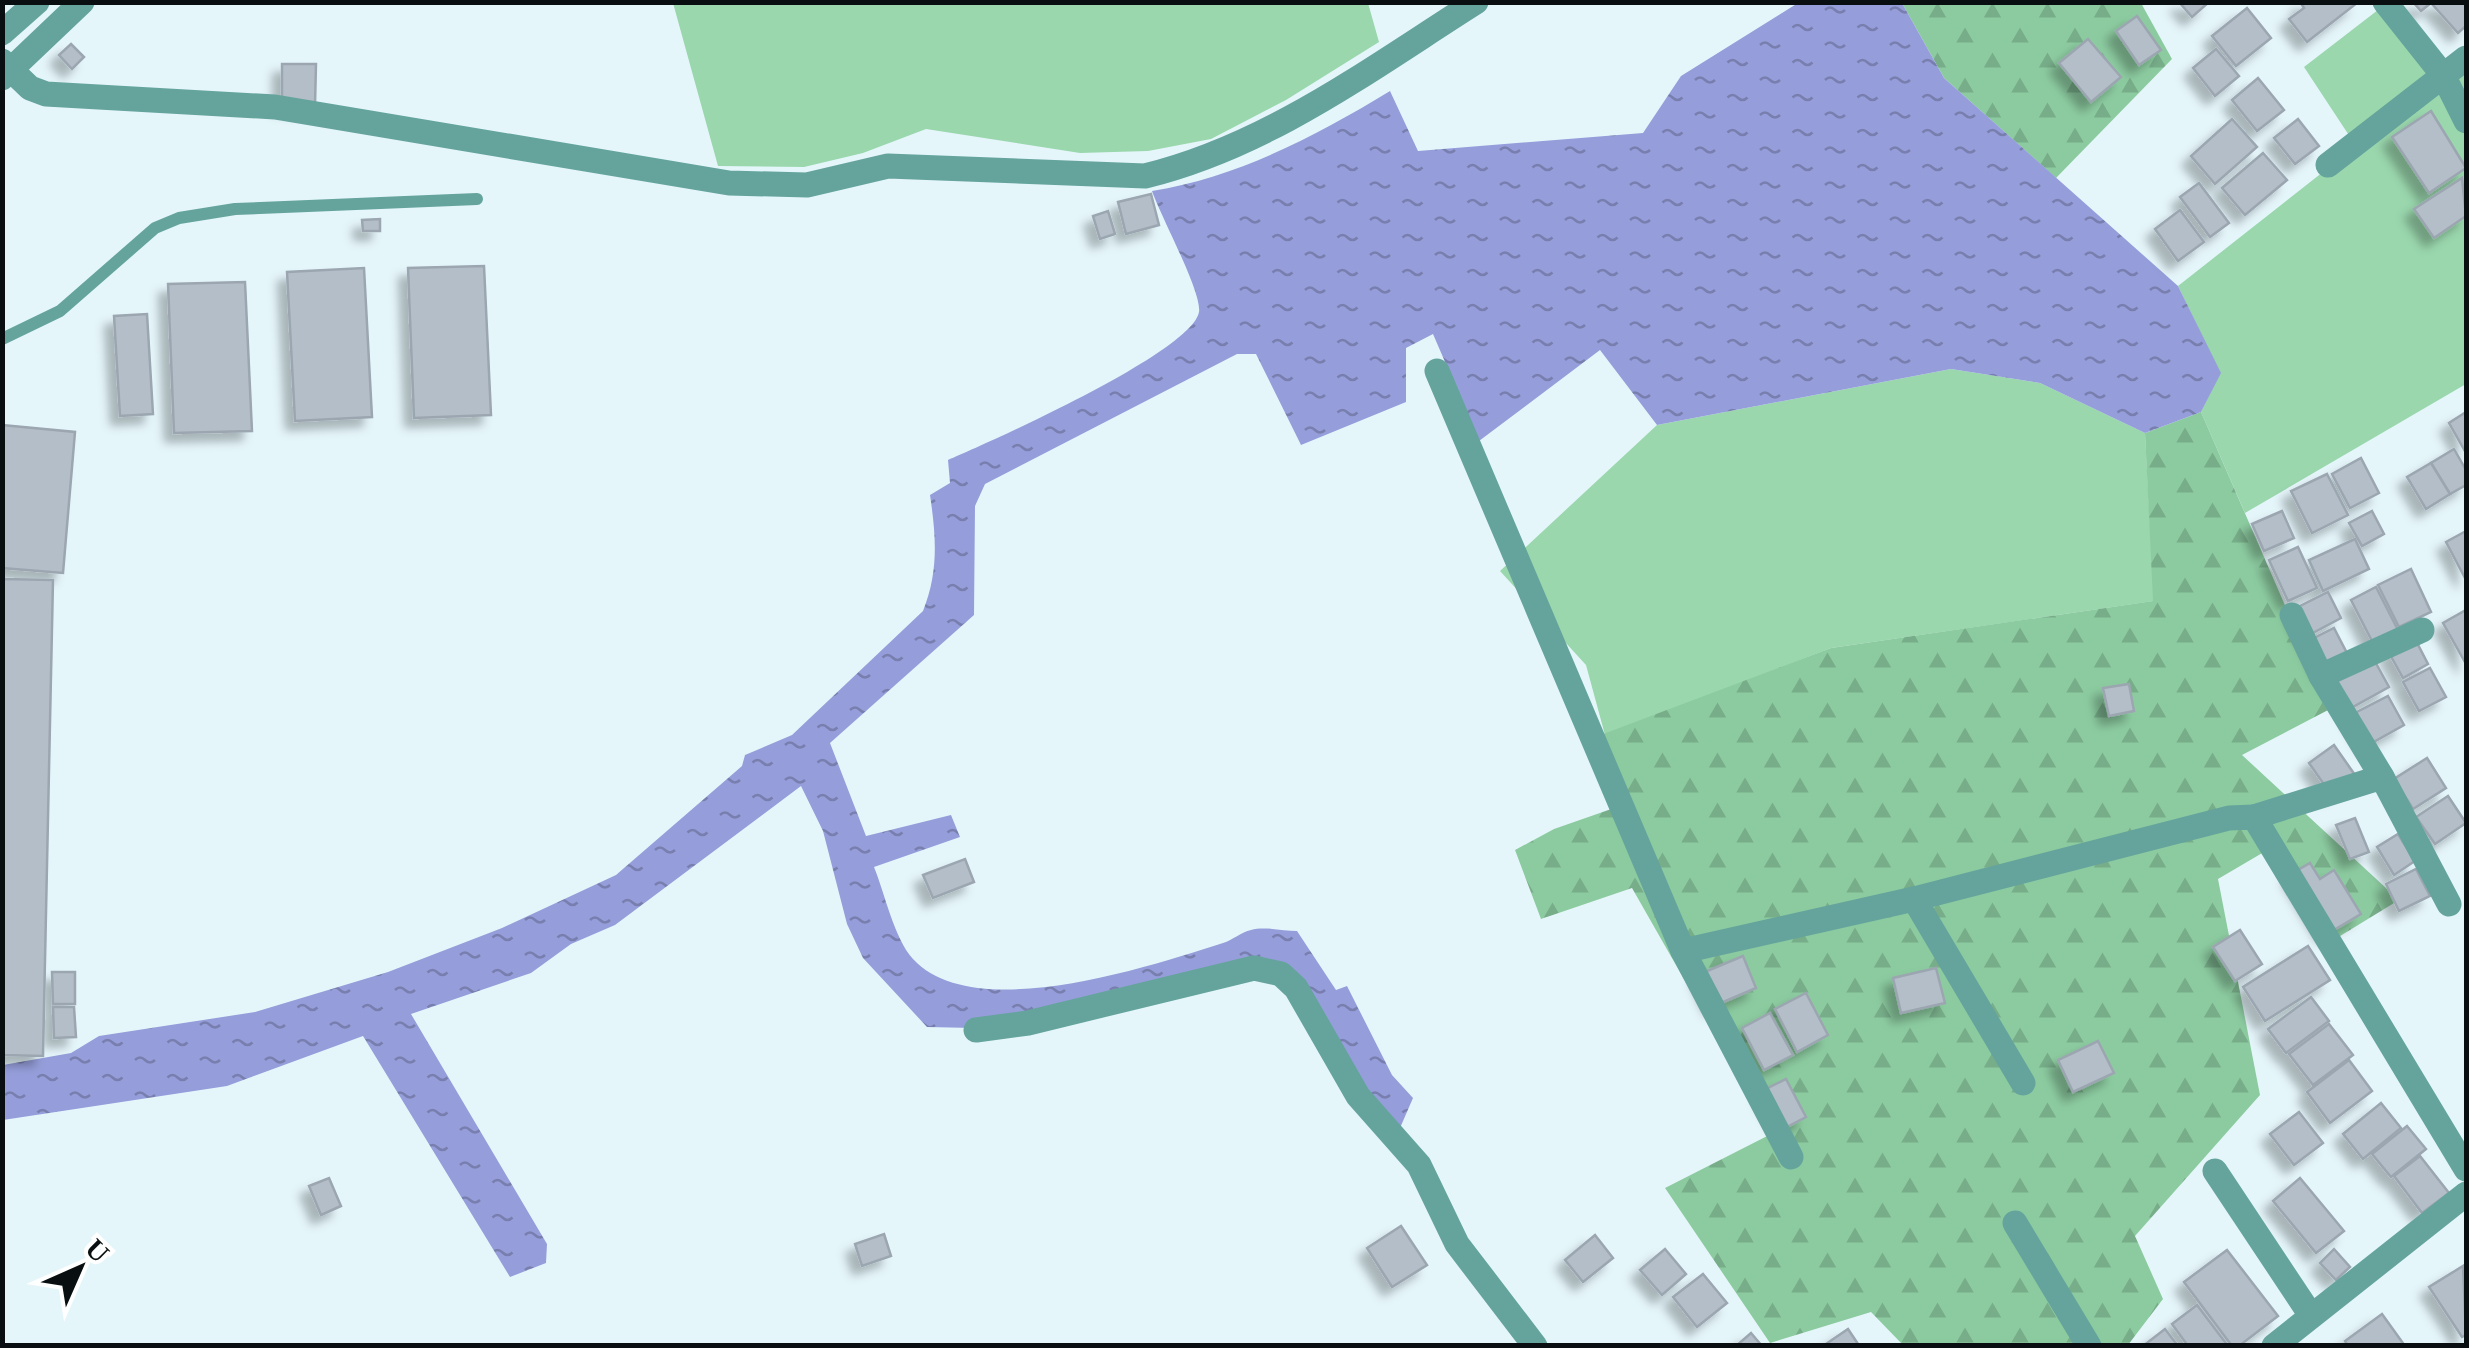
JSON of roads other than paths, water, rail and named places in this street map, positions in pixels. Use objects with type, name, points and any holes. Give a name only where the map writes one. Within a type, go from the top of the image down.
[{"type":"street","points":[[2,32],[36,2]]},
{"type":"street","points":[[82,2],[5,70],[46,94],[275,108],[729,183],[808,185],[888,166],[1145,176],[1186,166],[1275,130],[1476,2]]},
{"type":"street","points":[[2385,2],[2444,75],[2466,121]]},
{"type":"street","points":[[2328,165],[2466,58]]},
{"type":"street","points":[[1436,370],[1683,951],[1791,1157]]},
{"type":"street","points":[[2292,615],[2321,676],[2382,778],[2449,904]]},
{"type":"street","points":[[2321,676],[2422,630]]},
{"type":"street","points":[[1683,951],[1914,899],[2229,818],[2254,817],[2382,778]]},
{"type":"street","points":[[2254,817],[2466,1169]]},
{"type":"street","points":[[1914,899],[2023,1083]]},
{"type":"street","points":[[976,1030],[1028,1023],[1254,968],[1281,974],[1296,988],[1358,1096],[1419,1165],[1456,1244],[1536,1346]]},
{"type":"street","points":[[2215,1170],[2310,1314]]},
{"type":"street","points":[[2274,1346],[2466,1194]]},
{"type":"street","points":[[2015,1223],[2089,1346]]},
{"type":"lane","points":[[2,339],[60,311],[156,228],[179,218],[235,209],[477,199]]},
{"type":"water","points":[[1798,3],[1902,3],[1944,78],[2178,286],[2221,373],[2201,412],[2145,433],[2040,383],[1951,369],[1657,425],[1600,350],[1479,441],[1433,334],[1406,348],[1406,402],[1301,445],[1256,354],[1237,354],[985,484],[975,506],[974,615],[830,743],[866,836],[951,815],[960,837],[874,867],[906,950],[941,978],[976,988],[1062,985],[1151,965],[1223,943],[1251,930],[1297,931],[1336,990],[1347,986],[1392,1075],[1413,1098],[1400,1128],[1379,1113],[1282,963],[973,1028],[927,1027],[863,958],[847,924],[823,831],[801,786],[615,925],[571,944],[531,973],[411,1014],[547,1244],[546,1263],[510,1277],[363,1036],[227,1086],[3,1120],[3,1065],[71,1053],[99,1036],[255,1012],[388,972],[502,928],[616,875],[742,766],[745,755],[792,735],[923,611],[935,553],[930,495],[950,483],[948,460],[1128,372],[1188,329],[1199,312],[1198,302],[1152,191],[1215,176],[1275,153],[1390,91],[1418,151],[1643,133],[1681,76]]}]
